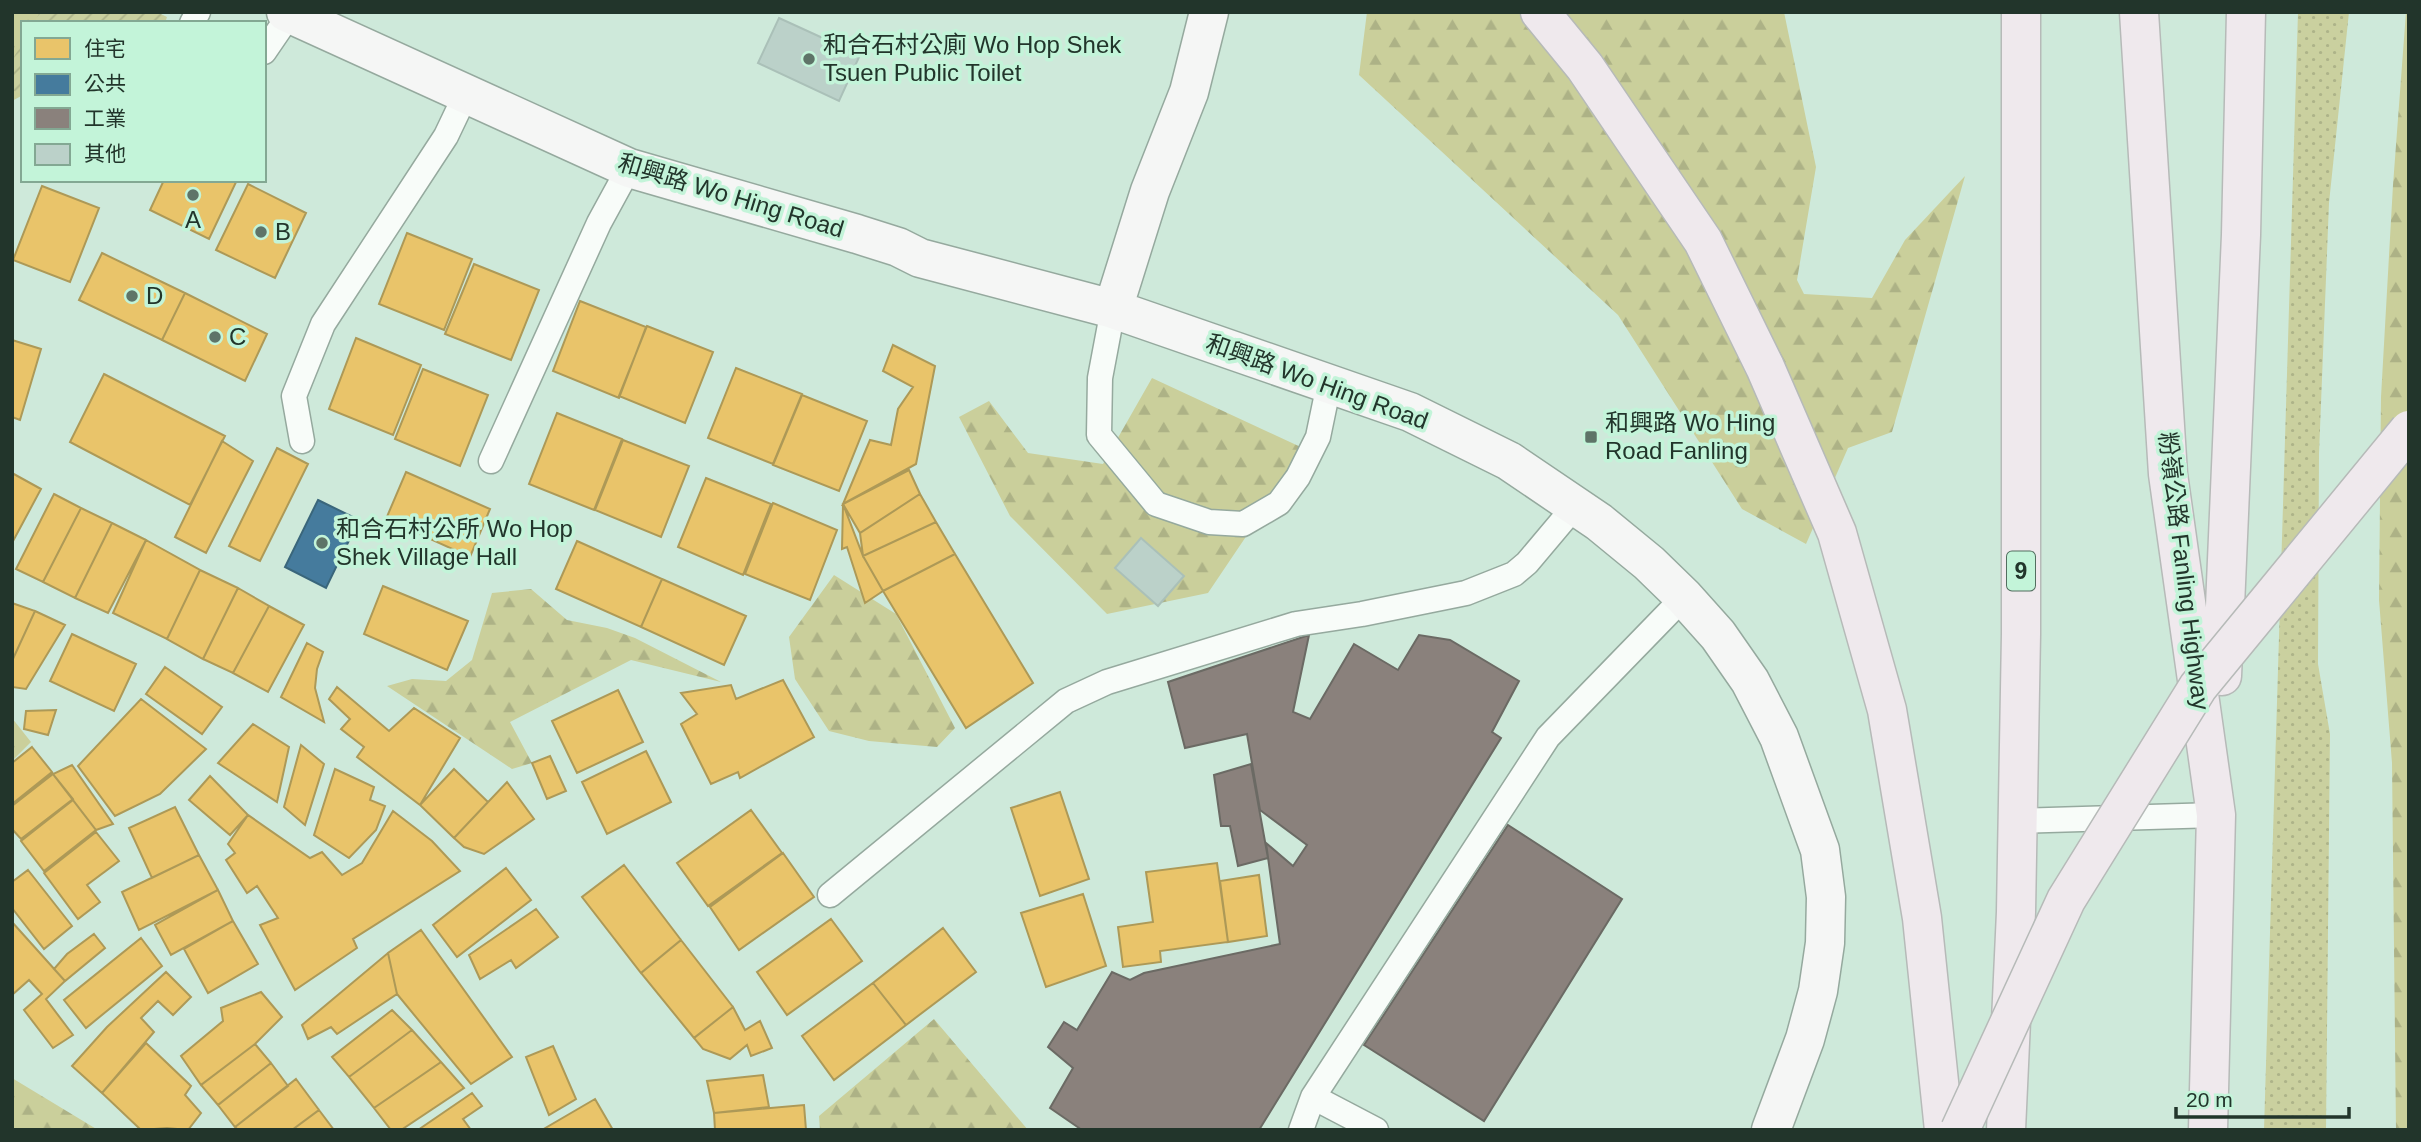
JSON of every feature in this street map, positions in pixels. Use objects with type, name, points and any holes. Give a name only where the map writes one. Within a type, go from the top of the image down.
[{"type":"highway","points":[[1540,12],[1585,67],[1703,241],[1765,367],[1836,533],[1887,710],[1922,918],[1944,1130]]},
{"type":"highway","name":"9","points":[[2006,1130],[2016,912],[2021,634],[2021,12]]},
{"type":"highway","name":"粉嶺公路 Fanling Highway","points":[[2139,12],[2168,474],[2216,815],[2208,1130]]},
{"type":"highway","points":[[2216,815],[2241,235],[2246,12]]},
{"type":"highway","points":[[1960,1130],[2066,900],[2198,687],[2409,430]]},
{"type":"main road","points":[[1113,309],[1150,191],[1189,92],[1209,12]]},
{"type":"main road","name":"和興路 Wo Hing Road","points":[[288,13],[629,168],[857,234],[898,247],[920,258],[1113,309],[1410,412],[1509,461],[1575,506],[1649,563],[1718,635],[1750,681],[1779,737],[1820,850],[1826,897],[1825,943],[1818,990],[1805,1039],[1771,1130]]},
{"type":"lane","points":[[266,49],[288,13]]},
{"type":"lane","points":[[302,441],[294,396],[323,324],[446,136],[466,94]]},
{"type":"lane","points":[[491,461],[599,223],[629,168]]},
{"type":"lane","points":[[1113,309],[1100,378],[1099,435],[1156,503],[1209,523],[1243,524],[1279,503],[1298,477],[1318,437],[1329,384]]},
{"type":"lane","points":[[830,895],[1066,701],[1107,682],[1296,624],[1466,593],[1514,574],[1527,563],[1575,506]]},
{"type":"lane","points":[[1301,1130],[1313,1097],[1548,737],[1684,597]]},
{"type":"lane","points":[[2017,821],[2216,815]]},
{"type":"lane","points":[[1313,1097],[1376,1130]]},
{"type":"green space","points":[[12,12],[126,12],[123,21],[21,21],[21,96],[12,101]]},
{"type":"green space","points":[[40,12],[157,12],[167,17],[166,21],[35,21]]},
{"type":"green space","points":[[1367,12],[1784,12],[1816,167],[1797,280],[1804,294],[1872,298],[1905,240],[1965,176],[1892,432],[1848,448],[1806,544],[1742,509],[1618,315],[1359,75]]},
{"type":"green space","points":[[2298,12],[2349,12],[2329,203],[2319,454],[2318,664],[2330,734],[2326,1130],[2264,1130]]},
{"type":"green space","points":[[2406,12],[2409,12],[2409,1130],[2396,1130],[2392,763],[2379,600],[2381,397]]},
{"type":"green space","points":[[21,45],[21,94],[12,90],[12,60]]},
{"type":"green space","points":[[1152,378],[1305,449],[1208,593],[1107,614],[1010,516],[959,417],[989,401],[1028,453],[1103,464]]},
{"type":"green space","points":[[834,575],[896,614],[955,728],[937,747],[869,741],[829,731],[795,679],[789,637]]},
{"type":"green space","points":[[531,589],[567,620],[607,628],[635,638],[721,682],[631,660],[510,722],[532,763],[512,769],[387,686],[412,679],[446,681],[472,660],[492,593]]},
{"type":"green space","points":[[12,718],[31,742],[12,761]]},
{"type":"green space","points":[[934,1019],[1028,1130],[820,1130],[819,1116]]},
{"type":"green space","points":[[12,1078],[98,1130],[12,1130]]},
{"type":"building: 住宅","name":"A","points":[[163,182],[236,182],[209,239],[150,210]]},
{"type":"building: 住宅","name":"B","points":[[248,184],[306,213],[275,278],[216,250]]},
{"type":"building: 住宅","points":[[42,186],[99,208],[70,282],[13,260]]},
{"type":"building: 住宅","points":[[407,233],[472,259],[444,330],[379,304]]},
{"type":"building: 住宅","name":"D","points":[[102,253],[185,293],[162,340],[79,300]]},
{"type":"building: 住宅","points":[[474,264],[539,290],[511,360],[445,334]]},
{"type":"building: 住宅","name":"C","points":[[185,293],[267,334],[245,381],[162,340]]},
{"type":"building: 住宅","points":[[580,301],[646,327],[619,398],[553,371]]},
{"type":"building: 住宅","points":[[647,326],[713,352],[685,423],[619,396]]},
{"type":"building: 住宅","points":[[356,338],[421,365],[393,435],[329,409]]},
{"type":"building: 住宅","points":[[12,340],[41,349],[20,420],[12,417]]},
{"type":"building: 住宅","points":[[893,345],[935,366],[916,464],[843,504],[870,440],[891,445],[898,409],[913,387],[883,371]]},
{"type":"building: 住宅","points":[[736,368],[802,394],[773,464],[708,438]]},
{"type":"building: 住宅","points":[[423,369],[488,395],[460,466],[395,439]]},
{"type":"building: 住宅","points":[[104,374],[225,436],[190,505],[70,442]]},
{"type":"building: 住宅","points":[[802,395],[867,421],[839,491],[773,465]]},
{"type":"building: 住宅","points":[[557,413],[622,439],[594,510],[529,484]]},
{"type":"building: 住宅","points":[[623,440],[689,466],[661,537],[595,510]]},
{"type":"building: 住宅","points":[[222,441],[253,461],[206,553],[175,537]]},
{"type":"building: 住宅","points":[[277,448],[308,464],[260,561],[229,546]]},
{"type":"building: 住宅","points":[[909,470],[920,494],[860,533],[843,504]]},
{"type":"building: 住宅","points":[[406,472],[490,509],[470,557],[386,519]]},
{"type":"building: 住宅","points":[[12,473],[41,489],[12,543]]},
{"type":"building: 住宅","points":[[706,478],[771,504],[743,575],[678,547]]},
{"type":"building: 住宅","points":[[54,494],[81,508],[43,582],[16,569]]},
{"type":"building: 住宅","points":[[920,494],[936,522],[863,556],[860,533]]},
{"type":"building: 住宅","points":[[773,503],[837,530],[810,600],[745,574]]},
{"type":"building: 住宅","points":[[843,504],[863,556],[883,591],[865,603],[847,547],[842,549]]},
{"type":"building: 住宅","points":[[81,508],[112,523],[75,598],[43,582]]},
{"type":"building: 住宅","points":[[936,522],[955,554],[883,591],[863,556]]},
{"type":"building: 住宅","points":[[112,523],[146,540],[108,613],[75,598]]},
{"type":"building: 住宅","points":[[146,540],[200,570],[167,639],[113,613]]},
{"type":"building: 住宅","points":[[577,541],[662,579],[641,627],[556,589]]},
{"type":"building: 住宅","points":[[955,554],[1033,683],[966,728],[883,591]]},
{"type":"building: 住宅","points":[[200,570],[238,588],[203,659],[167,639]]},
{"type":"building: 住宅","points":[[662,579],[746,616],[724,665],[641,627]]},
{"type":"building: 住宅","points":[[383,586],[468,621],[447,670],[364,634]]},
{"type":"building: 住宅","points":[[238,588],[269,606],[233,673],[203,659]]},
{"type":"building: 住宅","points":[[12,603],[35,611],[12,661]]},
{"type":"building: 住宅","points":[[269,606],[304,625],[268,692],[233,673]]},
{"type":"building: 住宅","points":[[35,611],[65,625],[26,689],[12,687],[12,661]]},
{"type":"building: 住宅","points":[[72,634],[136,664],[114,711],[50,681]]},
{"type":"building: 住宅","points":[[307,643],[323,652],[317,669],[315,688],[324,722],[281,697]]},
{"type":"building: 住宅","points":[[165,667],[222,707],[202,734],[146,694]]},
{"type":"building: 住宅","points":[[783,680],[814,737],[740,778],[738,772],[711,784],[681,724],[697,714],[681,693],[731,685],[736,699]]},
{"type":"building: 住宅","points":[[337,687],[389,731],[414,708],[460,738],[420,805],[357,757],[364,747],[341,729],[350,719],[329,699]]},
{"type":"building: 住宅","points":[[618,690],[643,742],[577,773],[552,721]]},
{"type":"building: 住宅","points":[[141,699],[206,749],[160,794],[115,816],[78,766]]},
{"type":"building: 住宅","points":[[56,710],[48,735],[24,729],[26,711]]},
{"type":"building: 住宅","points":[[253,724],[289,747],[277,802],[218,763]]},
{"type":"building: 住宅","points":[[301,745],[324,764],[305,825],[284,807]]},
{"type":"building: 住宅","points":[[32,747],[52,772],[12,804],[12,763]]},
{"type":"building: 住宅","points":[[646,751],[671,802],[607,834],[582,782]]},
{"type":"building: 住宅","points":[[550,756],[566,791],[547,799],[532,763]]},
{"type":"building: 住宅","points":[[72,765],[113,824],[96,830],[53,774]]},
{"type":"building: 住宅","points":[[335,769],[374,787],[370,800],[385,806],[376,830],[349,858],[314,835]]},
{"type":"building: 住宅","points":[[454,769],[488,802],[454,838],[420,805]]},
{"type":"building: 住宅","points":[[53,774],[73,799],[21,839],[12,829],[12,806]]},
{"type":"building: 住宅","points":[[210,776],[248,815],[230,835],[189,800]]},
{"type":"building: 住宅","points":[[507,782],[534,819],[484,854],[464,847],[454,838]]},
{"type":"building: 住宅","points":[[1060,792],[1089,879],[1040,896],[1011,808]]},
{"type":"building: 住宅","points":[[73,800],[96,830],[44,871],[21,841]]},
{"type":"building: 住宅","points":[[175,807],[199,855],[152,878],[129,828]]},
{"type":"building: 住宅","points":[[751,810],[782,853],[708,906],[677,863]]},
{"type":"building: 住宅","points":[[393,811],[432,841],[460,871],[353,939],[357,948],[295,990],[260,925],[278,918],[257,886],[247,893],[226,860],[235,853],[228,844],[248,815],[310,858],[322,852],[342,875],[362,863]]},
{"type":"building: 住宅","points":[[96,832],[119,861],[87,885],[100,902],[78,919],[44,873]]},
{"type":"building: 住宅","points":[[783,853],[814,897],[739,950],[710,907]]},
{"type":"building: 住宅","points":[[199,855],[218,890],[139,930],[122,892]]},
{"type":"building: 住宅","points":[[1217,863],[1228,942],[1160,951],[1161,962],[1123,967],[1118,927],[1153,922],[1146,872]]},
{"type":"building: 住宅","points":[[624,865],[681,940],[641,973],[582,897]]},
{"type":"building: 住宅","points":[[506,868],[531,900],[457,957],[433,925]]},
{"type":"building: 住宅","points":[[28,870],[72,926],[44,949],[12,908],[12,882]]},
{"type":"building: 住宅","points":[[1259,875],[1267,936],[1228,942],[1220,881]]},
{"type":"building: 住宅","points":[[218,890],[233,921],[171,955],[155,925]]},
{"type":"building: 住宅","points":[[1083,894],[1106,966],[1046,987],[1021,913]]},
{"type":"building: 住宅","points":[[536,909],[558,937],[516,968],[511,960],[480,979],[469,955]]},
{"type":"building: 住宅","points":[[831,919],[862,961],[787,1015],[757,972]]},
{"type":"building: 住宅","points":[[233,921],[258,964],[208,993],[184,949]]},
{"type":"building: 住宅","points":[[12,922],[65,981],[46,999],[73,1035],[53,1048],[24,1010],[42,994],[29,980],[12,995]]},
{"type":"building: 住宅","points":[[943,928],[976,972],[906,1025],[873,983]]},
{"type":"building: 住宅","points":[[421,930],[512,1057],[471,1084],[397,994],[388,953]]},
{"type":"building: 住宅","points":[[94,934],[105,948],[65,981],[54,969],[67,954]]},
{"type":"building: 住宅","points":[[141,938],[162,966],[86,1028],[64,1000]]},
{"type":"building: 住宅","points":[[681,940],[733,1007],[694,1038],[641,973]]},
{"type":"building: 住宅","points":[[388,953],[397,994],[337,1034],[331,1027],[308,1039],[302,1025]]},
{"type":"building: 住宅","points":[[166,972],[191,997],[173,1015],[158,1001],[141,1018],[154,1032],[102,1093],[72,1066],[107,1027]]},
{"type":"building: 住宅","points":[[873,983],[906,1025],[834,1080],[802,1036]]},
{"type":"building: 住宅","points":[[261,992],[282,1017],[255,1044],[201,1085],[181,1056],[223,1021],[221,1008]]},
{"type":"building: 住宅","points":[[733,1007],[745,1030],[760,1021],[772,1048],[751,1056],[747,1045],[730,1059],[703,1049],[694,1038]]},
{"type":"building: 住宅","points":[[392,1010],[412,1030],[349,1077],[332,1057]]},
{"type":"building: 住宅","points":[[412,1030],[441,1062],[374,1108],[349,1077]]},
{"type":"building: 住宅","points":[[146,1043],[191,1086],[185,1095],[201,1113],[188,1130],[141,1130],[102,1093]]},
{"type":"building: 住宅","points":[[255,1044],[271,1063],[218,1105],[201,1085]]},
{"type":"building: 住宅","points":[[553,1046],[576,1099],[549,1115],[526,1057]]},
{"type":"building: 住宅","points":[[441,1062],[464,1088],[401,1130],[391,1130],[374,1108]]},
{"type":"building: 住宅","points":[[271,1063],[288,1086],[235,1127],[218,1105]]},
{"type":"building: 住宅","points":[[763,1075],[769,1107],[714,1113],[707,1081]]},
{"type":"building: 住宅","points":[[296,1079],[319,1110],[292,1130],[238,1130],[235,1127]]},
{"type":"building: 住宅","points":[[472,1093],[482,1106],[463,1119],[471,1130],[418,1130]]},
{"type":"building: 住宅","points":[[595,1099],[613,1130],[542,1130]]},
{"type":"building: 住宅","points":[[804,1105],[806,1130],[715,1130],[714,1113]]},
{"type":"building: 住宅","points":[[319,1110],[334,1130],[292,1130]]},
{"type":"building: 公共","name":"和合石村公所 Wo Hop Shek Village Hall","points":[[318,500],[359,520],[326,588],[285,567]]},
{"type":"building: 工業","points":[[1309,635],[1293,712],[1310,719],[1354,644],[1398,670],[1419,635],[1450,640],[1519,681],[1492,732],[1501,738],[1259,1130],[1082,1130],[1050,1108],[1073,1068],[1048,1047],[1064,1022],[1077,1030],[1112,972],[1130,980],[1144,973],[1280,944],[1266,843],[1293,866],[1307,845],[1260,810],[1247,734],[1185,748],[1168,682]]},
{"type":"building: 工業","points":[[1251,764],[1268,858],[1238,866],[1230,826],[1221,826],[1214,775]]},
{"type":"building: 工業","points":[[1508,825],[1622,899],[1484,1121],[1364,1045]]},
{"type":"building: 其他","name":"和合石村公廁 Wo Hop Shek Tsuen Public Toilet","points":[[779,18],[860,55],[839,101],[758,63]]},
{"type":"building: 其他","points":[[1141,538],[1184,576],[1158,606],[1115,568]]},
{"type":"place","name":"和合石村公廁 Wo Hop Shek Tsuen Public Toilet","points":[[809,59]]},
{"type":"place","name":"A","points":[[193,195]]},
{"type":"place","name":"B","points":[[261,232]]},
{"type":"place","name":"D","points":[[132,296]]},
{"type":"place","name":"C","points":[[215,337]]},
{"type":"place","name":"和興路 Wo Hing Road Fanling","points":[[1591,437]]},
{"type":"place","name":"和合石村公所 Wo Hop Shek Village Hall","points":[[322,543]]}]
